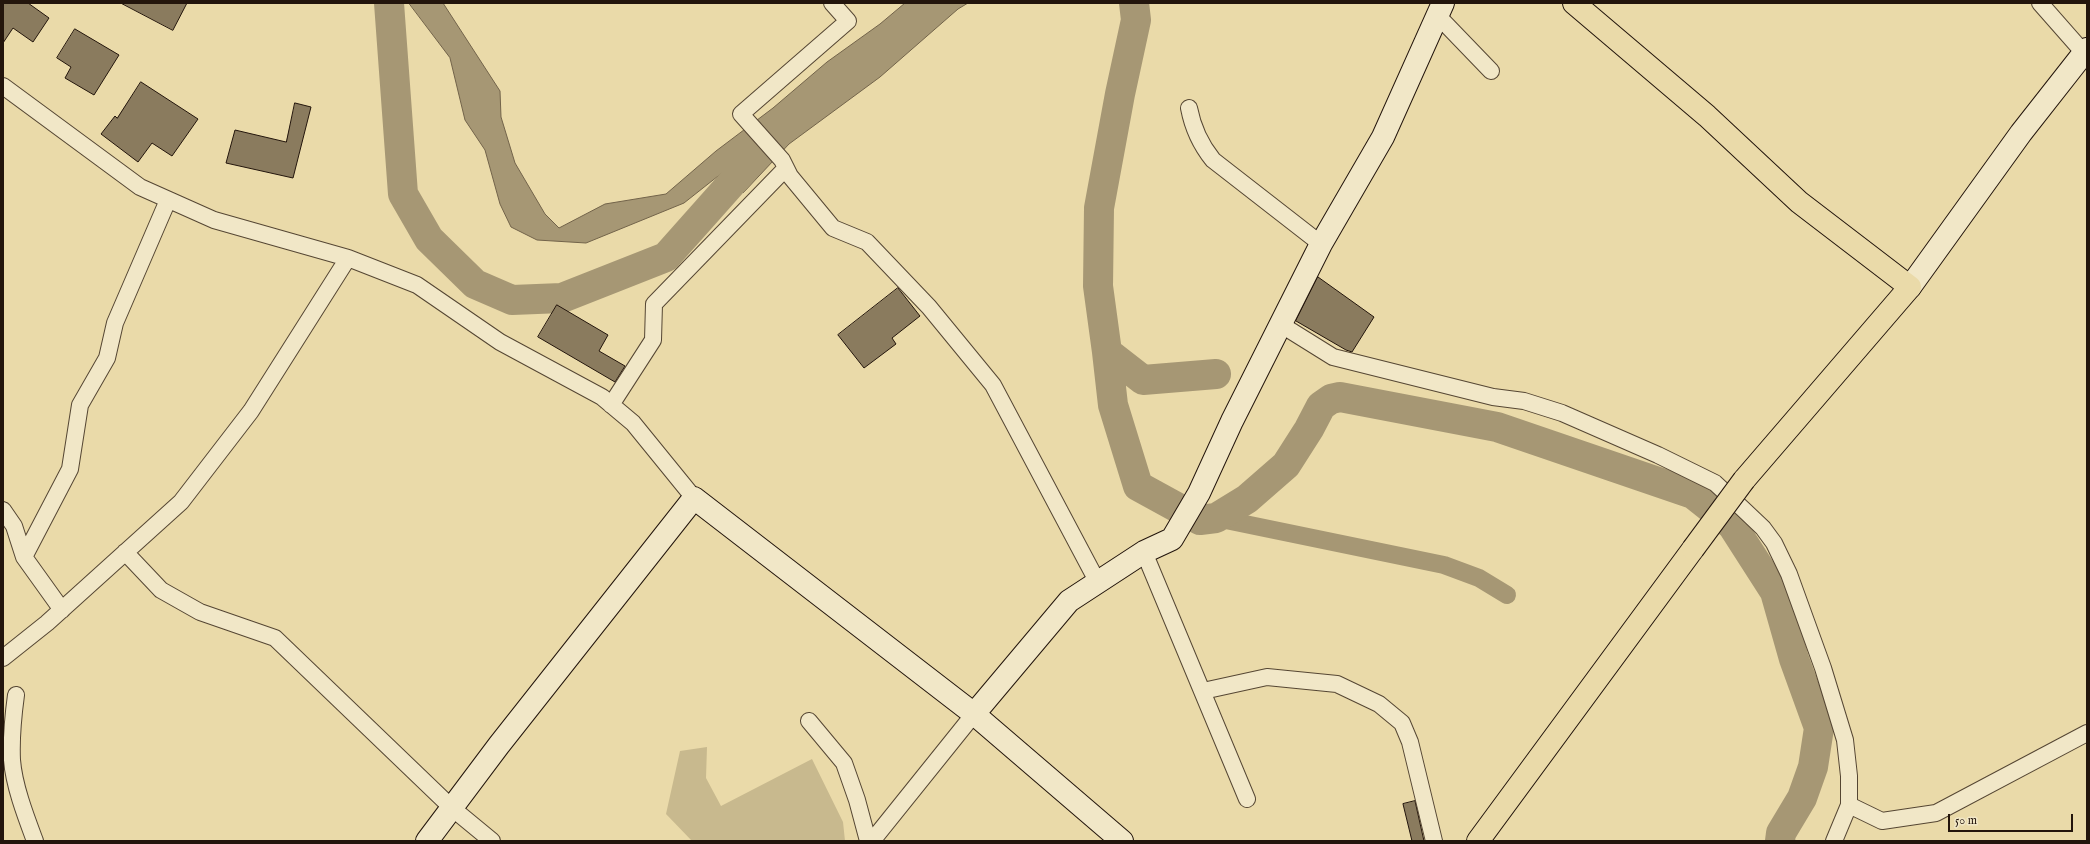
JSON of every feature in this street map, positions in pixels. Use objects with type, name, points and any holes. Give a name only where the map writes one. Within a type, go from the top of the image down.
[{"type":"main road","points":[[1478,841],[1744,480],[1910,287],[1800,202],[1707,116],[1574,3]]},
{"type":"street","points":[[832,3],[848,21],[741,114],[784,164],[833,228],[867,242],[929,307],[993,385],[1097,581]]},
{"type":"street","points":[[1910,287],[2021,133],[2086,51],[2040,3]]},
{"type":"street","points":[[872,841],[974,714],[1069,601],[1097,581],[1144,552],[1172,539],[1199,493],[1232,421],[1321,244],[1382,137],[1440,9],[1491,71]]},
{"type":"street","points":[[3,86],[140,187],[214,220],[348,258],[417,285],[500,342],[602,397],[632,423],[694,498],[974,714],[1122,841]]},
{"type":"street","points":[[1189,108],[1192,124],[1201,146],[1213,160],[1321,244]]},
{"type":"street","points":[[611,405],[652,340],[654,304],[784,164]]},
{"type":"street","points":[[24,557],[70,469],[80,405],[107,358],[115,323],[168,200]]},
{"type":"street","points":[[3,658],[62,610],[180,502],[251,411],[348,258]]},
{"type":"street","points":[[1280,324],[1333,357],[1493,397],[1524,401],[1562,413],[1658,455],[1715,483],[1763,528],[1774,543],[1789,574],[1824,668],[1845,740],[1849,776],[1849,805],[1834,841]]},
{"type":"street","points":[[427,841],[499,744],[694,498]]},
{"type":"street","points":[[3,510],[14,526],[24,557],[62,610]]},
{"type":"street","points":[[125,552],[161,590],[200,612],[275,638],[452,808],[492,841]]},
{"type":"street","points":[[1144,552],[1247,799]]},
{"type":"street","points":[[1203,691],[1267,677],[1337,684],[1379,704],[1402,723],[1407,736],[1434,841]]},
{"type":"street","points":[[16,695],[12,734],[12,762],[25,814],[35,841]]},
{"type":"street","points":[[809,721],[844,763],[857,800],[868,841]]},
{"type":"street","points":[[1849,805],[1882,821],[1936,813],[2087,733]]},
{"type":"shaded area","points":[[409,3],[443,3],[500,91],[501,117],[515,163],[545,214],[559,228],[605,204],[666,194],[716,151],[773,108],[827,62],[880,24],[905,3],[968,3],[958,9],[880,77],[789,144],[743,193],[727,169],[684,203],[586,243],[537,240],[511,227],[500,204],[485,150],[465,120],[450,58]]},
{"type":"shaded area","points":[[707,747],[706,778],[721,806],[812,759],[843,822],[845,841],[692,841],[666,814],[680,751]]},
{"type":"building","points":[[3,3],[28,3],[49,18],[33,42],[13,28],[3,43]]},
{"type":"building","points":[[121,3],[187,3],[173,30]]},
{"type":"building","points":[[75,29],[119,55],[94,95],[65,78],[71,67],[57,58]]},
{"type":"building","points":[[141,82],[198,119],[172,156],[152,143],[138,162],[101,134],[115,116],[117,118]]},
{"type":"building","points":[[295,103],[311,107],[293,178],[226,163],[235,130],[286,142]]},
{"type":"building","points":[[1318,277],[1374,317],[1352,352],[1296,321]]},
{"type":"building","points":[[898,288],[920,316],[892,338],[896,344],[864,368],[838,335]]},
{"type":"building","points":[[557,305],[608,335],[599,351],[625,366],[615,382],[538,337]]},
{"type":"building","points":[[1415,801],[1424,841],[1412,841],[1403,804]]},
{"type":"waterway","points":[[389,3],[403,194],[429,239],[475,284],[512,300],[562,298],[666,257],[762,149]]},
{"type":"waterway","points":[[1134,3],[1136,20],[1120,94],[1099,208],[1098,286],[1107,352],[1143,380],[1216,374]]},
{"type":"waterway","points":[[1107,352],[1113,405],[1138,486],[1200,520],[1216,518],[1247,499],[1286,465],[1309,429],[1321,406],[1331,399],[1340,397],[1497,427],[1693,494],[1732,525],[1775,592],[1794,659],[1819,728],[1813,767],[1802,798],[1781,833],[1780,841]]},
{"type":"waterway","points":[[1216,518],[1444,565],[1479,578],[1507,595]]}]
